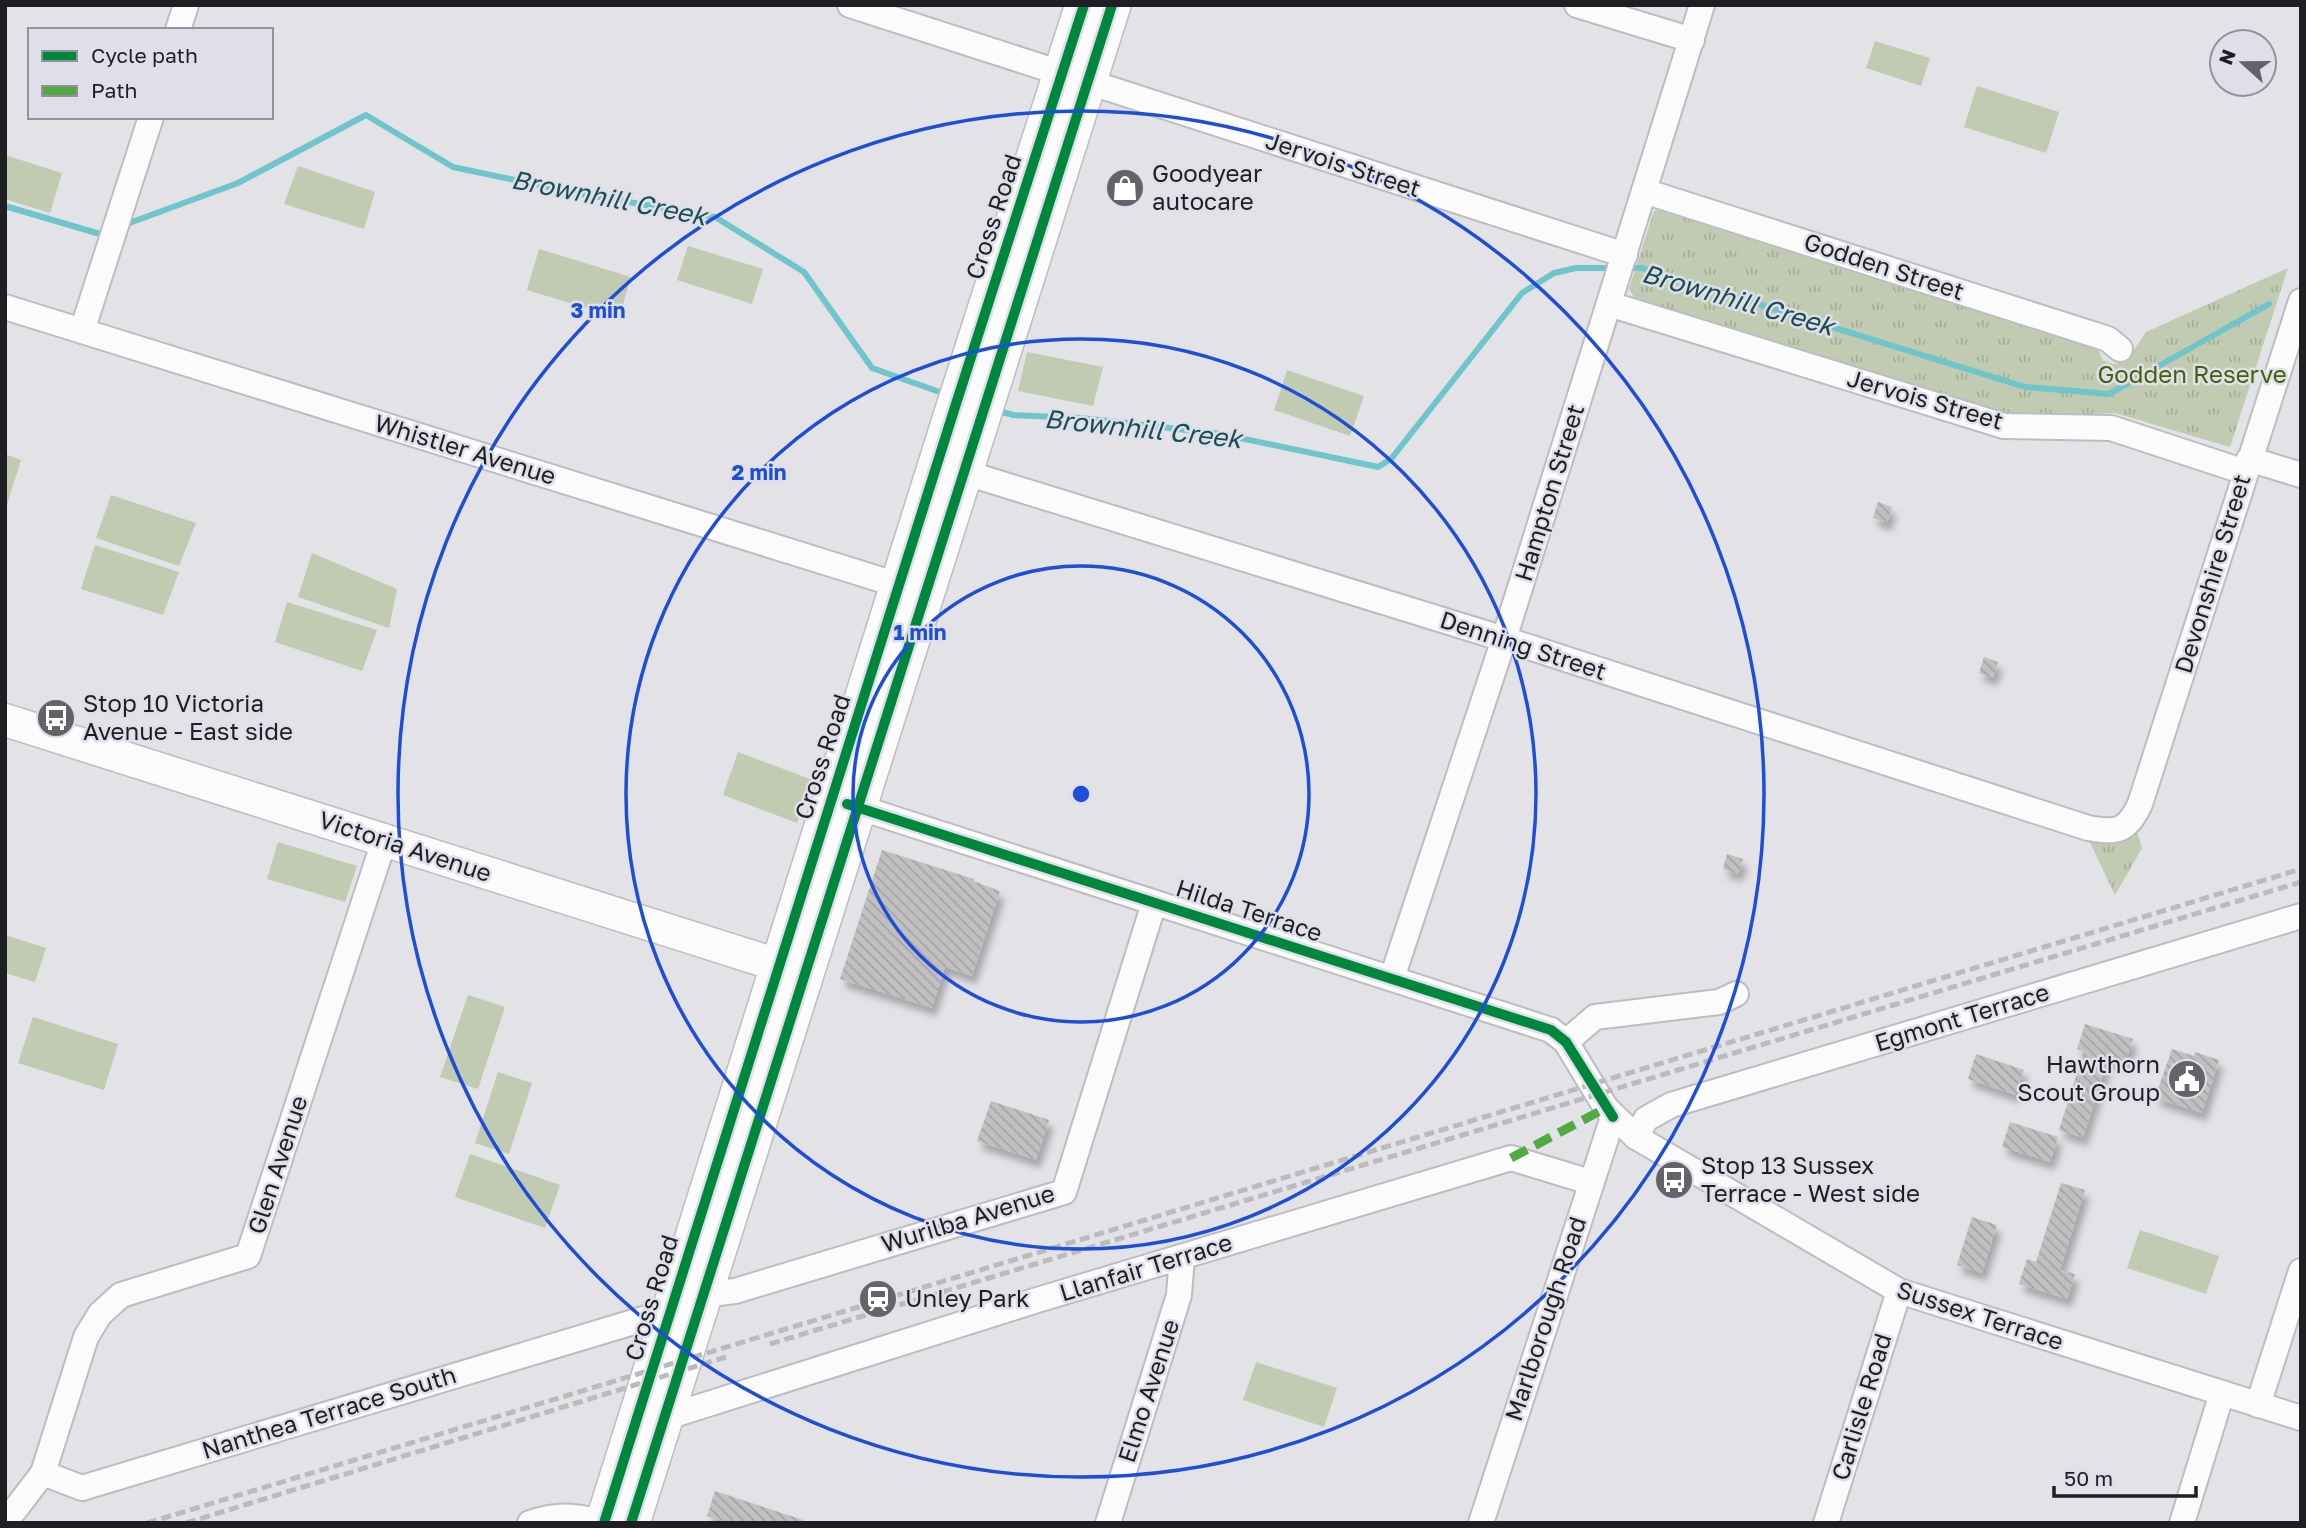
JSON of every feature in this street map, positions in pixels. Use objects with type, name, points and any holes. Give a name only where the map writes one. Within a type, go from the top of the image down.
[{"type":"highway","name":"Cross Road","points":[[1074,79],[1084,5]]},
{"type":"highway","name":"Cross Road","points":[[604,1522],[670,1311],[792,969],[1074,79],[1112,5]]},
{"type":"highway","name":"Cross Road","points":[[631,1523],[705,1289],[792,969]]},
{"type":"main road","name":"Victoria Avenue","points":[[5,720],[792,969]]},
{"type":"street","points":[[179,28],[186,5]]},
{"type":"street","name":"Jervois Street","points":[[850,5],[1622,263]]},
{"type":"street","points":[[1577,5],[1692,40]]},
{"type":"street","name":"Hampton Street","points":[[1392,978],[1504,639],[1702,5]]},
{"type":"street","points":[[82,331],[150,119]]},
{"type":"street","name":"Godden Street","points":[[1644,191],[2108,339],[2120,349]]},
{"type":"street","name":"Devonshire Street","points":[[2108,832],[2122,829],[2133,820],[2140,804],[2301,301]]},
{"type":"street","name":"Jervois Street","points":[[1609,304],[2004,426],[2111,428],[2247,465],[2301,475]]},
{"type":"street","name":"Whistler Avenue","points":[[5,307],[913,589]]},
{"type":"street","name":"Denning Street","points":[[950,468],[1504,639],[2088,828],[2108,832]]},
{"type":"street","name":"Hilda Terrace","points":[[845,803],[1534,1023],[1551,1030],[1566,1042],[1613,1117]]},
{"type":"street","name":"Glen Avenue","points":[[43,1473],[86,1337],[100,1314],[121,1295],[248,1255],[384,841]]},
{"type":"street","name":"Wurilba Avenue","points":[[705,1289],[719,1293],[734,1291],[1064,1192],[1154,903]]},
{"type":"street","name":"Egmont Terrace","points":[[1636,1137],[1646,1119],[1671,1105],[2301,916]]},
{"type":"street","points":[[1566,1042],[1595,1017],[1718,1002],[1736,994]]},
{"type":"street","name":"Sussex Terrace","points":[[1613,1117],[1636,1137],[1899,1291],[2301,1418]]},
{"type":"street","name":"Marlborough Road","points":[[1481,1523],[1613,1117]]},
{"type":"street","name":"Llanfair Terrace","points":[[664,1418],[1034,1301],[1511,1158],[1590,1182]]},
{"type":"street","name":"Elmo Avenue","points":[[1108,1523],[1180,1295],[1182,1257]]},
{"type":"street","points":[[2258,1405],[2301,1270]]},
{"type":"street","name":"Carlisle Road","points":[[1826,1523],[1899,1291]]},
{"type":"street","name":"Nanthea Terrace South","points":[[43,1473],[82,1488],[670,1311]]},
{"type":"street","points":[[2182,1523],[2222,1393]]},
{"type":"street","points":[[5,1514],[14,1511],[43,1473]]},
{"type":"street","points":[[530,1523],[563,1515],[604,1522]]},
{"type":"green space","points":[[1875,41],[1930,58],[1921,86],[1866,68]]},
{"type":"green space","points":[[1977,86],[2059,112],[2046,153],[1964,127]]},
{"type":"green space","points":[[5,155],[62,173],[50,213],[5,199]]},
{"type":"green space","points":[[298,166],[375,192],[364,229],[284,204]]},
{"type":"green space","name":"Godden Reserve","points":[[1664,207],[2097,346],[2103,361],[2114,364],[2126,362],[2146,332],[2288,268],[2230,447],[2115,413],[2002,418],[1637,302],[1629,289],[1654,211]]},
{"type":"green space","points":[[688,246],[763,269],[752,304],[677,280]]},
{"type":"green space","points":[[539,249],[631,277],[619,318],[527,290]]},
{"type":"green space","points":[[1027,352],[1103,367],[1093,406],[1018,391]]},
{"type":"green space","points":[[1287,370],[1364,396],[1350,436],[1274,410]]},
{"type":"green space","points":[[5,454],[21,460],[6,508],[5,508]]},
{"type":"green space","points":[[111,495],[196,523],[179,566],[96,538]]},
{"type":"green space","points":[[95,545],[179,572],[163,615],[81,589]]},
{"type":"green space","points":[[312,553],[397,589],[389,628],[298,597]]},
{"type":"green space","points":[[287,602],[377,630],[362,671],[275,642]]},
{"type":"green space","points":[[738,752],[813,780],[797,823],[723,795]]},
{"type":"green space","points":[[2133,820],[2142,848],[2115,895],[2082,826]]},
{"type":"green space","points":[[278,842],[357,866],[345,902],[267,879]]},
{"type":"green space","points":[[5,935],[46,948],[35,982],[5,973]]},
{"type":"green space","points":[[468,995],[505,1007],[478,1089],[440,1077]]},
{"type":"green space","points":[[33,1017],[118,1044],[104,1090],[18,1063]]},
{"type":"green space","points":[[498,1072],[532,1083],[509,1154],[475,1143]]},
{"type":"green space","points":[[470,1154],[560,1185],[545,1228],[455,1197]]},
{"type":"green space","points":[[2140,1230],[2219,1256],[2206,1294],[2127,1268]]},
{"type":"green space","points":[[1256,1362],[1337,1388],[1324,1427],[1243,1400]]},
{"type":"building","points":[[1878,502],[1892,507],[1887,523],[1873,518]]},
{"type":"building","points":[[1984,657],[1998,662],[1993,678],[1979,673]]},
{"type":"building","points":[[882,850],[974,879],[973,881],[1000,891],[972,976],[945,967],[932,1008],[840,979]]},
{"type":"building","points":[[1727,854],[1743,859],[1738,874],[1723,869]]},
{"type":"building","points":[[2085,1024],[2133,1039],[2125,1064],[2108,1059],[2083,1138],[2059,1130],[2084,1051],[2077,1049]]},
{"type":"building","name":"Hawthorn Scout Group","points":[[2172,1049],[2194,1056],[2195,1052],[2219,1060],[2202,1113],[2155,1098]]},
{"type":"building","points":[[1976,1054],[2024,1070],[2015,1095],[1968,1079]]},
{"type":"building","points":[[991,1101],[1049,1120],[1036,1160],[977,1141]]},
{"type":"building","points":[[2010,1122],[2058,1137],[2050,1162],[2002,1147]]},
{"type":"building","points":[[2061,1183],[2085,1190],[2060,1270],[2075,1274],[2067,1299],[2019,1284],[2027,1259],[2036,1262]]},
{"type":"building","points":[[1972,1217],[1997,1225],[1982,1273],[1957,1265]]},
{"type":"building","points":[[715,1491],[803,1520],[802,1523],[729,1523],[707,1516]]},
{"type":"waterway","name":"Brownhill Creek","points":[[124,225],[238,183],[366,115],[453,167],[577,193],[715,217],[804,272],[872,368],[948,395]]},
{"type":"waterway","name":"Brownhill Creek","points":[[5,206],[100,234],[107,231]]},
{"type":"waterway","name":"Brownhill Creek","points":[[995,410],[1013,415],[1082,418],[1221,434],[1378,467],[1391,459],[1522,293],[1554,273],[1576,268],[1615,268]]},
{"type":"waterway","name":"Brownhill Creek","points":[[1625,268],[1642,268],[2025,387],[2109,394],[2269,304]]},
{"type":"railway","points":[[147,1523],[2301,869]]},
{"type":"railway","points":[[770,1344],[2301,882]]},
{"type":"railway","points":[[186,1523],[726,1357]]},
{"type":"marked path","points":[[1511,1158],[1606,1108]]},
{"type":"cycle path","points":[[604,1523],[1084,5]]},
{"type":"cycle path","points":[[631,1523],[1112,5]]},
{"type":"cycle path","points":[[847,804],[1551,1030],[1566,1042],[1613,1117]]},
{"type":"place","name":"Goodyear autocare","points":[[1125,188]]},
{"type":"place","name":"Stop 10 Victoria Avenue - East side","points":[[56,718]]},
{"type":"place","name":"Hawthorn Scout Group","points":[[2187,1079]]},
{"type":"place","name":"Stop 13 Sussex Terrace - West side","points":[[1674,1180]]},
{"type":"place","name":"Unley Park","points":[[878,1299]]}]
